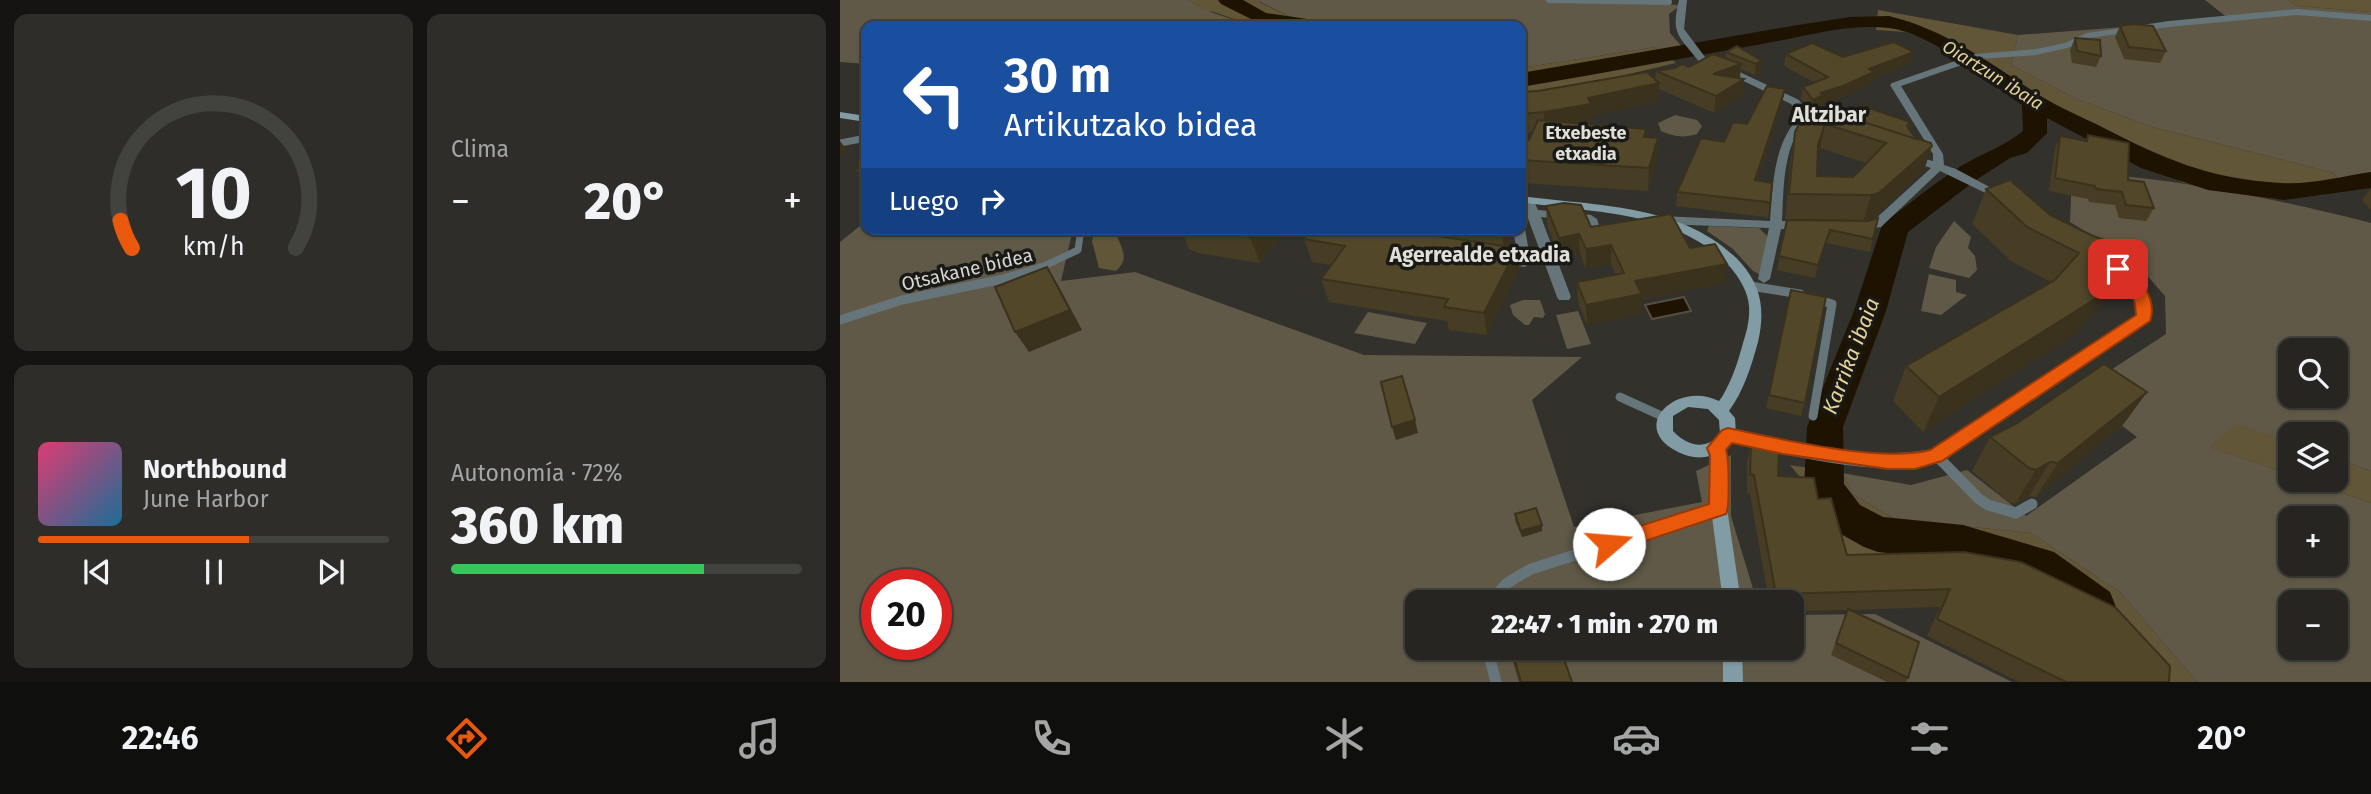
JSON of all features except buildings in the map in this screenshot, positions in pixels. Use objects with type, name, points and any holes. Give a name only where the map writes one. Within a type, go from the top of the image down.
[{"type":"street","points":[[1683,0],[1677,25],[1681,36],[1703,61],[1746,77],[1795,102],[1805,116],[1834,133]]},
{"type":"street","points":[[1839,226],[1877,224],[1938,167],[1938,154],[1895,85],[1979,57],[2036,52],[2068,45],[2087,36],[2201,20],[2297,12],[2371,18]]},
{"type":"street","points":[[1694,68],[1703,61]]},
{"type":"street","points":[[840,115],[861,118]]},
{"type":"street","points":[[1764,279],[1776,226],[1779,169],[1798,122],[1805,116]]},
{"type":"street","points":[[1903,156],[1952,171],[1988,194],[2017,205]]},
{"type":"street","points":[[1527,204],[1661,220],[1814,226]]},
{"type":"street","points":[[1527,204],[1591,219],[1597,235]]},
{"type":"street","points":[[1527,204],[1564,297]]},
{"type":"street","points":[[1661,220],[1709,244],[1741,272],[1750,286],[1757,312],[1754,328],[1742,375],[1732,396],[1721,410]]},
{"type":"street","points":[[1486,258],[1525,263],[1520,235]]},
{"type":"street","points":[[1730,590],[1717,481],[1722,442],[1730,426],[1721,410],[1712,404],[1688,401],[1669,409],[1664,417],[1666,434],[1682,448],[1706,451],[1722,442],[1783,447],[1888,462],[1915,461],[1936,456],[2144,317],[2143,299],[2130,277],[2095,253]]},
{"type":"street","points":[[1732,660],[1733,682]]},
{"type":"lane","points":[[1549,0],[1669,2]]},
{"type":"lane","points":[[840,143],[861,139]]},
{"type":"lane","name":"Otsakane bidea","points":[[840,320],[882,304],[1046,268],[1078,250],[1080,235]]},
{"type":"lane","points":[[1750,286],[1797,293],[1832,304],[1813,416]]},
{"type":"lane","points":[[1620,397],[1664,417]]},
{"type":"lane","points":[[1936,456],[1988,505],[2016,513],[2032,504]]},
{"type":"lane","points":[[1501,590],[1507,583],[1531,569],[1719,509]]},
{"type":"lane","points":[[1490,660],[1496,682]]},
{"type":"shaded area","points":[[840,0],[1189,0],[1212,12],[1239,21],[861,21],[861,64],[840,62]]},
{"type":"shaded area","points":[[1189,0],[1261,0],[1259,2],[1305,21],[1240,21],[1203,10]]},
{"type":"shaded area","points":[[1551,0],[1681,5],[1669,14],[1670,33],[1684,49],[1663,53],[1656,47],[1526,67],[1526,21],[1305,21],[1295,19],[1258,1]]},
{"type":"shaded area","points":[[2205,0],[2287,0],[2298,6],[2371,12],[2371,184],[2344,188],[2334,173],[2152,127],[2077,99],[2011,65],[2018,35],[2229,19]]},
{"type":"shaded area","points":[[2287,0],[2371,0],[2371,12],[2298,6]]},
{"type":"shaded area","points":[[1878,10],[2018,35],[2011,65],[2077,99],[2152,127],[2334,173],[2344,188],[2274,199],[2184,183],[2047,116],[1929,40],[1905,32],[1876,30]]},
{"type":"shaded area","points":[[1656,47],[1676,63],[1578,86],[1526,92],[1526,67]]},
{"type":"shaded area","points":[[1675,115],[1697,120],[1702,126],[1697,134],[1688,136],[1675,136],[1661,131],[1658,123]]},
{"type":"shaded area","points":[[2124,176],[2217,189],[2371,223],[2371,471],[2348,462],[2348,422],[2278,422],[2278,439],[2236,425],[2210,447],[2278,471],[2278,492],[2338,492],[2371,503],[2371,682],[2197,682],[2120,592],[2031,533],[1895,519],[1854,495],[1842,473],[1911,485],[1967,470],[2026,516],[2137,437],[2077,392],[2166,334],[2165,296],[2136,263],[2070,222],[2072,177]]},
{"type":"shaded area","points":[[1954,221],[1971,237],[1968,248],[1975,256],[1977,270],[1969,278],[1929,268],[1936,247]]},
{"type":"shaded area","points":[[861,225],[861,235],[1072,235],[1061,281],[1135,272],[1364,355],[1582,357],[1532,400],[1574,527],[1702,502],[1696,471],[1731,455],[1731,516],[1753,590],[1405,590],[1405,660],[1804,660],[1804,615],[1875,614],[2012,682],[840,682],[840,242]]},
{"type":"shaded area","points":[[1709,226],[1759,228],[1768,237],[1761,275],[1753,271],[1733,249],[1707,231]]},
{"type":"shaded area","points":[[1094,235],[1117,235],[1124,255],[1121,266],[1116,271],[1099,268],[1092,241]]},
{"type":"shaded area","points":[[1929,274],[1956,280],[1956,292],[1967,295],[1941,315],[1921,311]]},
{"type":"shaded area","points":[[1684,297],[1691,311],[1652,319],[1645,305]]},
{"type":"shaded area","points":[[1523,300],[1540,300],[1545,314],[1543,318],[1534,317],[1529,325],[1525,325],[1513,315],[1510,305]]},
{"type":"shaded area","points":[[1578,311],[1591,344],[1567,349],[1556,315]]},
{"type":"shaded area","points":[[1368,312],[1427,323],[1415,344],[1354,333]]},
{"type":"shaded area","points":[[2236,424],[2278,439],[2278,471],[2209,447]]},
{"type":"shaded area","points":[[2348,462],[2371,471],[2371,503],[2338,492],[2348,492]]},
{"type":"shaded area","points":[[1790,465],[1842,473],[1854,495],[1895,519],[2031,533],[2120,592],[2197,682],[2158,682],[1848,566],[1824,506]]},
{"type":"waterway","name":"Oiartzun ibaia","points":[[1228,0],[1261,18],[1281,21]]},
{"type":"waterway","name":"Oiartzun ibaia","points":[[1526,79],[1798,31],[1850,23],[1889,22],[1915,29],[1947,44],[2034,102]]},
{"type":"waterway","name":"Oiartzun ibaia","points":[[2034,102],[2150,162],[2208,182],[2284,192],[2371,180]]},
{"type":"waterway","name":"Karrika ibaia","points":[[2034,102],[2035,133],[2018,148],[2001,153],[1967,174],[1895,228],[1870,311],[1825,427],[1824,488],[1846,517],[1878,534],[1963,543],[2039,565],[2094,607]]},
{"type":"district","name":"Altzibar","points":[[1829,115]]},
{"type":"district","name":"Etxebeste etxadia","points":[[1586,143]]},
{"type":"district","name":"Agerrealde etxadia","points":[[1480,255]]},
{"type":"route","points":[[1609,544],[1719,509],[1719,456],[1716,448],[1728,435],[1783,447],[1888,462],[1915,461],[1936,456],[2144,317],[2143,299],[2130,277],[2118,269]]}]
